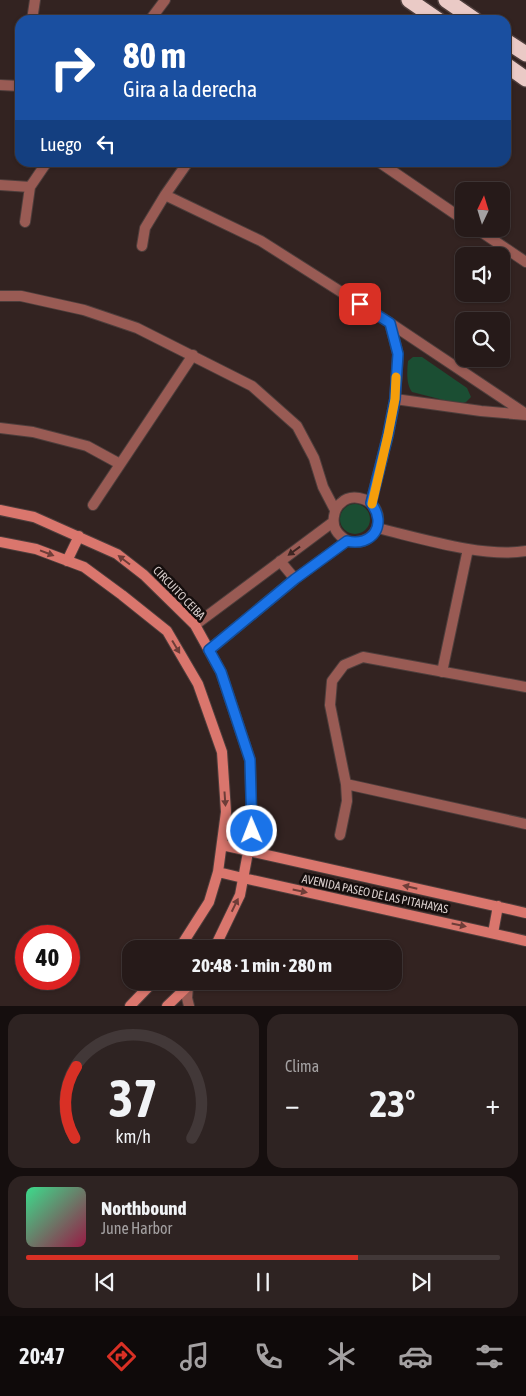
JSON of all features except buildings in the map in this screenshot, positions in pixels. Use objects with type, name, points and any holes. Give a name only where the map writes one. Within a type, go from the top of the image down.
[{"type":"highway","points":[[409,0],[431,15]]},
{"type":"highway","points":[[446,0],[468,15]]},
{"type":"highway","points":[[511,44],[526,54]]},
{"type":"highway","points":[[511,69],[526,79]]},
{"type":"street","points":[[33,15],[35,0]]},
{"type":"street","points":[[154,15],[165,0]]},
{"type":"street","points":[[0,85],[15,86]]},
{"type":"street","points":[[25,222],[30,187],[44,167]]},
{"type":"street","points":[[142,246],[145,228],[185,167]]},
{"type":"street","points":[[387,167],[455,214]]},
{"type":"street","points":[[0,185],[30,187]]},
{"type":"street","points":[[165,195],[261,240],[526,414]]},
{"type":"street","points":[[490,238],[526,262]]},
{"type":"street","points":[[0,296],[21,296],[84,310],[137,328],[252,386],[297,426],[314,458],[323,487],[335,510]]},
{"type":"street","points":[[371,503],[395,399],[398,354],[390,323]]},
{"type":"street","points":[[93,505],[193,355]]},
{"type":"street","points":[[395,399],[482,412],[526,414]]},
{"type":"street","points":[[0,428],[33,432],[87,446],[120,464]]},
{"type":"street","points":[[356,497],[371,503],[379,519],[377,528],[372,536],[365,541],[356,543],[347,541],[339,536],[333,522],[335,510],[340,503],[356,497]]},
{"type":"street","name":"CIRCUITO CEIBA","points":[[0,510],[34,518],[79,536],[124,559],[144,575],[195,625],[221,672],[250,760],[252,831],[240,895],[218,940]]},
{"type":"street","points":[[195,625],[333,522]]},
{"type":"street","points":[[377,528],[468,549],[514,553],[526,551]]},
{"type":"street","points":[[67,561],[79,536]]},
{"type":"street","points":[[209,650],[295,579],[347,541]]},
{"type":"street","points":[[0,542],[36,549],[84,567],[167,631],[198,684],[222,752],[226,812],[218,872],[209,902],[185,940]]},
{"type":"street","points":[[442,672],[468,549]]},
{"type":"street","points":[[280,561],[295,579]]},
{"type":"street","points":[[340,835],[346,801],[346,784],[330,705],[332,681],[344,665],[363,657],[526,687]]},
{"type":"street","points":[[346,784],[526,824]]},
{"type":"street","name":"AVENIDA PASEO DE LAS PITAHAYAS","points":[[222,845],[526,913]]},
{"type":"street","name":"AVENIDA PASEO DE LAS PITAHAYAS","points":[[218,872],[526,941]]},
{"type":"street","points":[[493,933],[498,906]]},
{"type":"street","points":[[130,1006],[145,990]]},
{"type":"street","points":[[167,1006],[184,990]]},
{"type":"street","points":[[189,990],[187,998],[189,1006]]},
{"type":"green space","points":[[413,357],[422,357],[467,388],[471,397],[466,402],[459,404],[412,392],[408,381],[407,369],[408,361]]},
{"type":"green space","points":[[355,504],[366,508],[370,519],[366,530],[355,534],[344,530],[340,519],[344,508]]},
{"type":"slow traffic","points":[[372,504],[395,399],[396,377]]},
{"type":"route","points":[[252,831],[250,760],[221,672],[209,650],[295,579],[347,541],[356,543],[365,541],[372,536],[377,528],[379,519],[371,503],[395,399],[398,354],[390,323],[360,304]]}]
